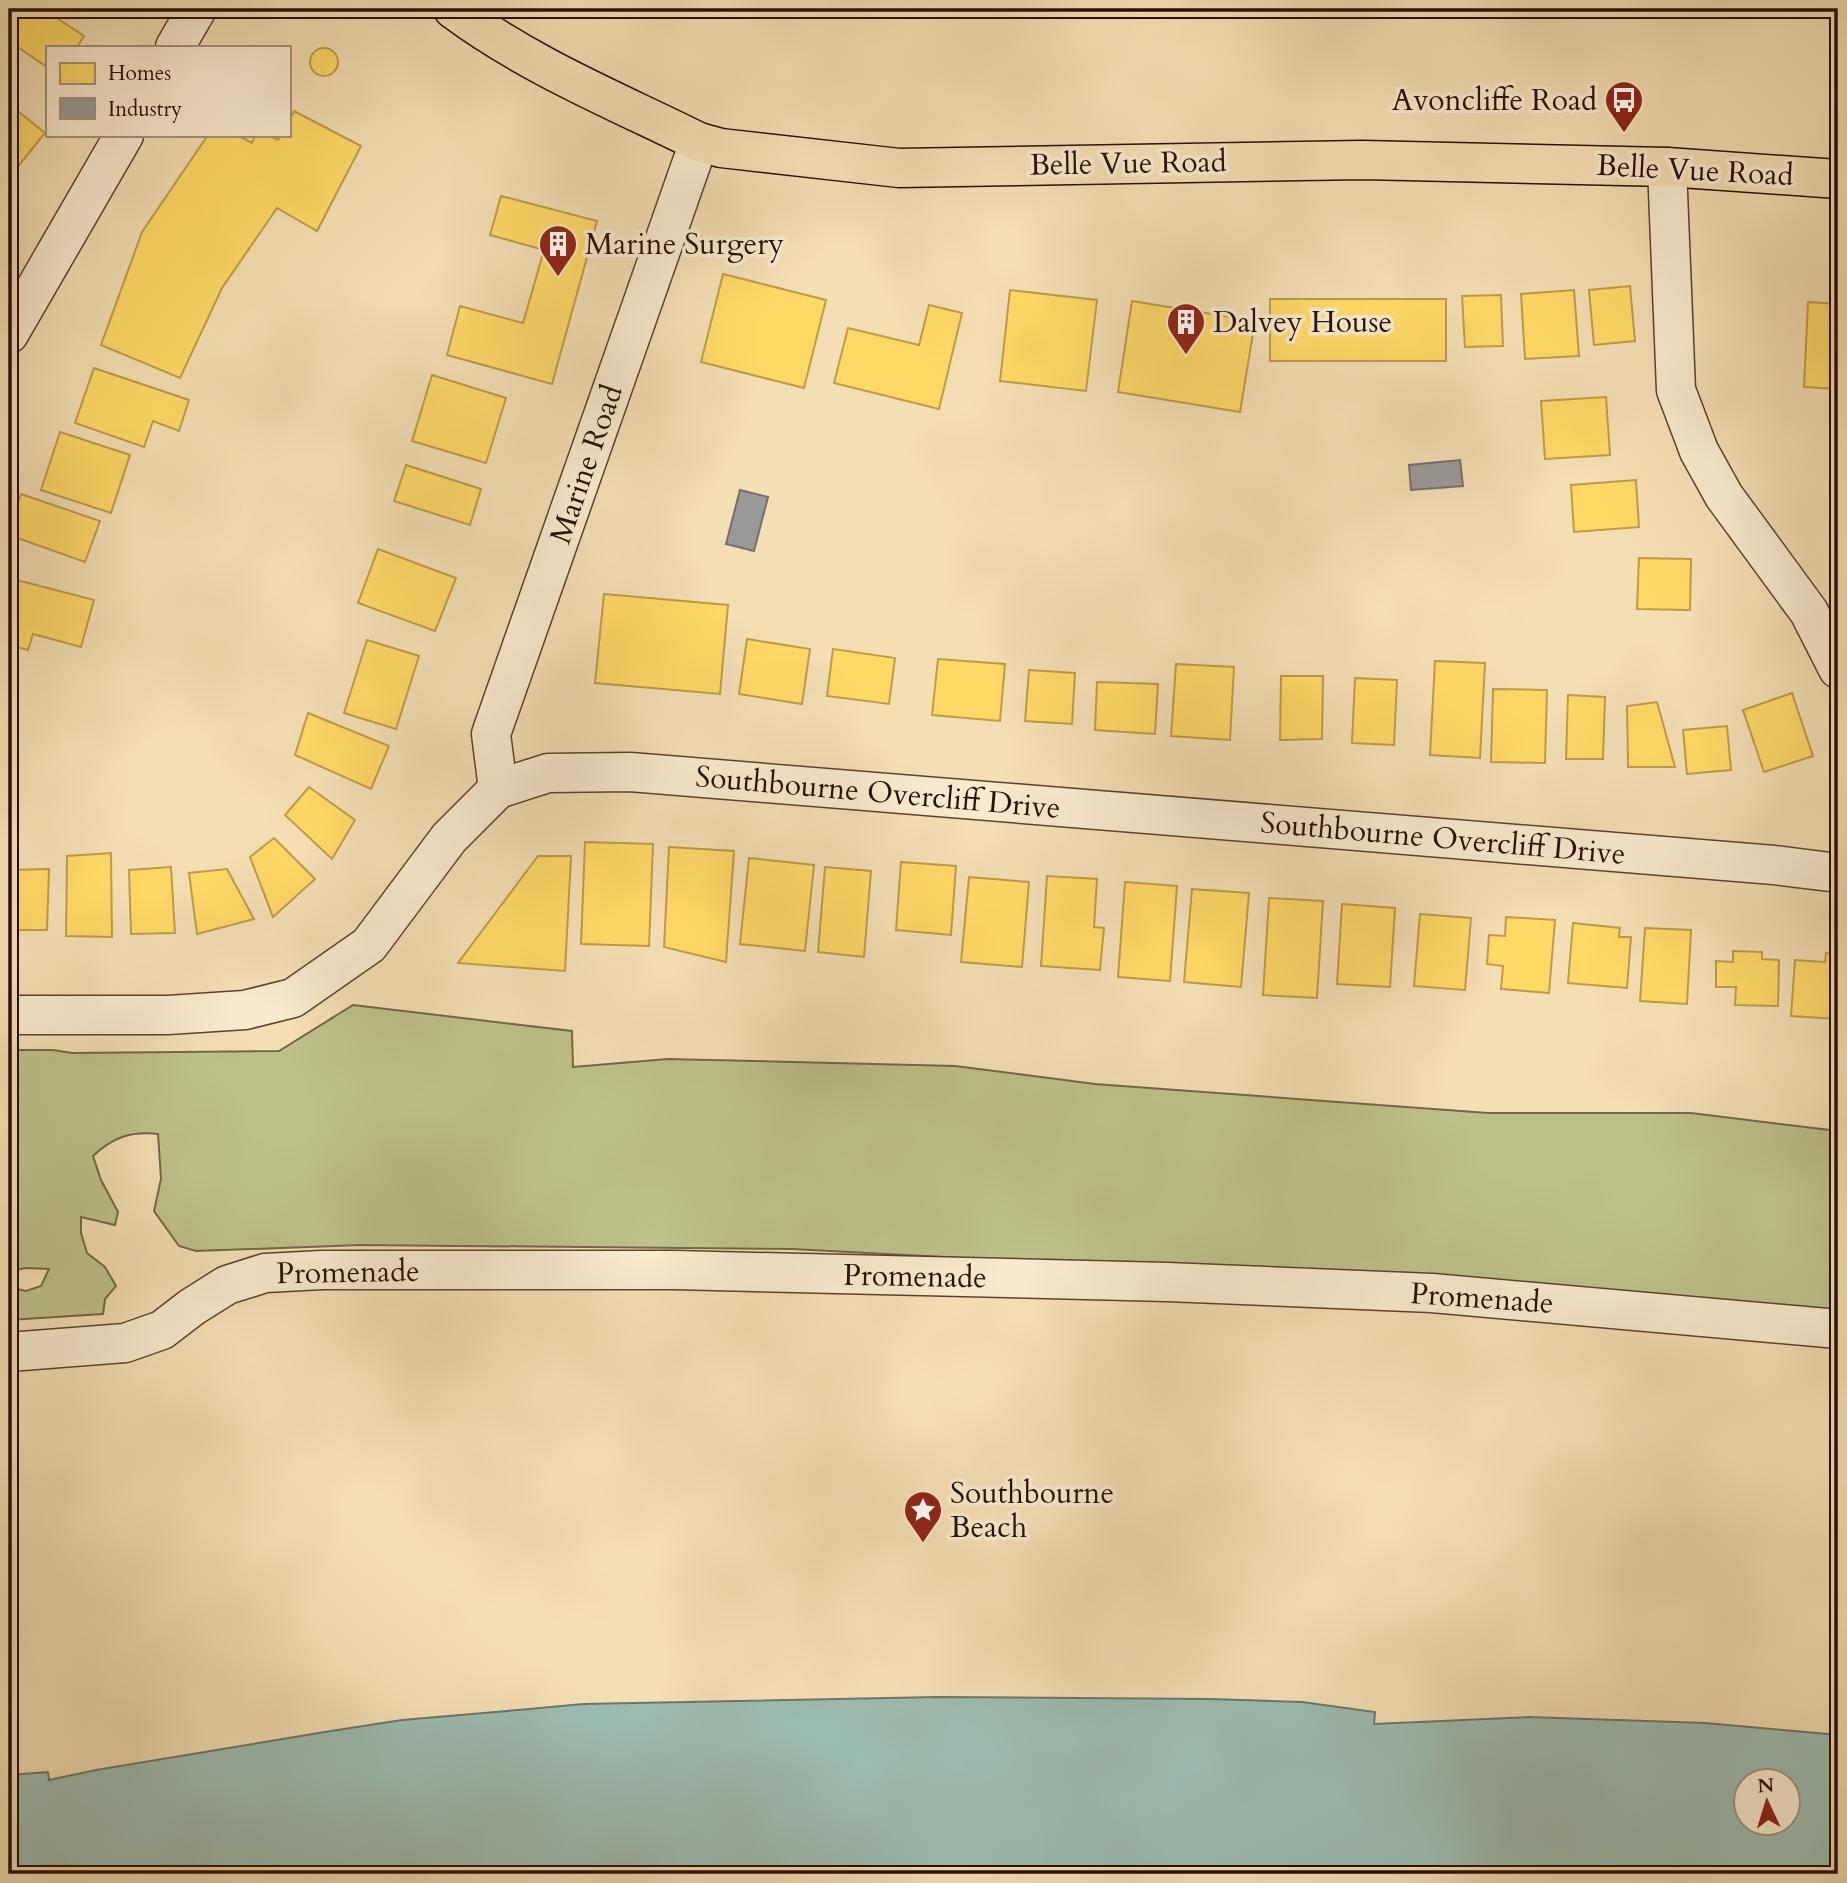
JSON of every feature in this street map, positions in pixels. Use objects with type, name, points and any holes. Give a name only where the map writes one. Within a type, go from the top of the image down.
[{"type":"main road","name":"Belle Vue Road","points":[[453,9],[478,28],[533,61],[699,142],[721,148],[899,168],[1363,160],[1667,167],[1838,179]]},
{"type":"street","points":[[176,46],[197,9]]},
{"type":"street","points":[[9,334],[123,136]]},
{"type":"street","name":"Marine Road","points":[[498,789],[491,734],[699,142]]},
{"type":"street","points":[[1667,167],[1676,390],[1699,451],[1724,496],[1809,612],[1838,669]]},
{"type":"street","name":"Southbourne Overcliff Drive","points":[[9,1015],[168,1015],[245,1010],[293,998],[369,945],[449,838],[498,789],[548,773],[630,772],[1760,864],[1838,873]]},
{"type":"street","name":"Promenade","points":[[9,1352],[125,1343],[162,1330],[227,1285],[265,1273],[322,1270],[663,1270],[1195,1283],[1432,1293],[1838,1329]]},
{"type":"green space","points":[[353,1005],[572,1031],[573,1067],[668,1059],[955,1066],[1095,1084],[1488,1113],[1691,1113],[1838,1131],[1838,1313],[1652,1295],[792,1249],[361,1245],[196,1251],[179,1246],[154,1211],[161,1179],[158,1134],[148,1133],[115,1140],[93,1156],[101,1180],[118,1212],[115,1225],[81,1217],[81,1233],[87,1253],[105,1267],[116,1286],[105,1299],[103,1314],[9,1320],[9,1287],[26,1291],[41,1286],[49,1269],[25,1268],[12,1271],[9,1267],[9,1234],[15,1225],[18,1207],[9,1187],[9,1050],[72,1053],[279,1051]]},
{"type":"water","points":[[938,1697],[1211,1699],[1302,1702],[1375,1712],[1374,1724],[1529,1717],[1705,1723],[1838,1735],[1838,1874],[9,1874],[9,1775],[48,1772],[49,1780],[402,1720],[583,1704]]},
{"type":"building: Homes","points":[[10,9],[43,9],[84,36],[78,46],[46,46],[46,66],[9,41]]},
{"type":"building: Homes","points":[[324,48],[334,52],[338,62],[334,72],[324,76],[314,72],[310,62],[314,52]]},
{"type":"building: Homes","points":[[9,104],[45,133],[16,169],[9,163]]},
{"type":"building: Homes","points":[[294,111],[361,146],[317,231],[277,208],[222,288],[180,378],[101,345],[142,232],[207,136],[239,136],[252,143],[255,136],[270,136],[278,140],[280,136],[290,136],[290,119]]},
{"type":"building: Homes","name":"Marine Surgery","points":[[501,196],[597,221],[552,384],[447,355],[460,306],[523,323],[544,250],[490,235]]},
{"type":"building: Homes","points":[[723,274],[826,300],[804,388],[701,362]]},
{"type":"building: Homes","points":[[1630,286],[1635,341],[1594,345],[1589,290]]},
{"type":"building: Homes","points":[[1010,290],[1097,300],[1086,391],[1000,381]]},
{"type":"building: Homes","points":[[1574,290],[1579,356],[1525,359],[1521,294]]},
{"type":"building: Homes","points":[[1501,295],[1503,346],[1465,347],[1462,296]]},
{"type":"building: Homes","points":[[1270,299],[1446,299],[1446,361],[1270,361]]},
{"type":"building: Homes","name":"Dalvey House","points":[[1132,301],[1255,321],[1240,412],[1118,392]]},
{"type":"building: Homes","points":[[1808,302],[1838,304],[1838,389],[1804,387]]},
{"type":"building: Homes","points":[[929,305],[962,313],[939,409],[834,383],[848,328],[919,345]]},
{"type":"building: Homes","points":[[94,368],[189,400],[179,431],[153,421],[144,447],[75,423]]},
{"type":"building: Homes","points":[[432,375],[506,398],[486,463],[412,441]]},
{"type":"building: Homes","points":[[1606,397],[1610,455],[1545,459],[1541,401]]},
{"type":"building: Homes","points":[[60,432],[130,455],[111,513],[41,490]]},
{"type":"building: Homes","points":[[406,465],[481,489],[470,525],[394,501]]},
{"type":"building: Homes","points":[[1636,480],[1639,527],[1574,532],[1571,485]]},
{"type":"building: Homes","points":[[21,494],[100,521],[85,562],[9,535]]},
{"type":"building: Homes","points":[[378,549],[456,578],[435,631],[358,603]]},
{"type":"building: Homes","points":[[1639,558],[1691,559],[1690,610],[1637,609]]},
{"type":"building: Homes","points":[[9,578],[94,600],[81,647],[33,634],[28,650],[9,645]]},
{"type":"building: Homes","points":[[604,594],[728,605],[720,694],[595,683]]},
{"type":"building: Homes","points":[[747,639],[810,649],[802,704],[739,694]]},
{"type":"building: Homes","points":[[367,640],[419,656],[396,729],[344,713]]},
{"type":"building: Homes","points":[[833,649],[895,658],[889,704],[827,696]]},
{"type":"building: Homes","points":[[938,659],[1005,664],[1000,721],[932,715]]},
{"type":"building: Homes","points":[[1435,661],[1485,663],[1480,758],[1430,755]]},
{"type":"building: Homes","points":[[1176,664],[1234,667],[1230,740],[1171,736]]},
{"type":"building: Homes","points":[[1029,670],[1075,673],[1072,724],[1025,721]]},
{"type":"building: Homes","points":[[1281,676],[1323,676],[1322,739],[1280,740]]},
{"type":"building: Homes","points":[[1355,678],[1397,680],[1394,745],[1352,743]]},
{"type":"building: Homes","points":[[1097,682],[1158,684],[1155,734],[1095,730]]},
{"type":"building: Homes","points":[[1493,689],[1547,690],[1545,763],[1491,762]]},
{"type":"building: Homes","points":[[1792,693],[1813,756],[1764,772],[1743,710]]},
{"type":"building: Homes","points":[[1568,695],[1605,697],[1603,759],[1566,759]]},
{"type":"building: Homes","points":[[1657,702],[1675,767],[1628,767],[1627,706]]},
{"type":"building: Homes","points":[[308,713],[389,746],[371,789],[295,755]]},
{"type":"building: Homes","points":[[1727,726],[1731,770],[1687,774],[1683,730]]},
{"type":"building: Homes","points":[[309,787],[355,820],[332,859],[285,815]]},
{"type":"building: Homes","points":[[274,838],[315,879],[273,917],[250,857]]},
{"type":"building: Homes","points":[[585,842],[653,844],[649,946],[581,944]]},
{"type":"building: Homes","points":[[669,847],[734,851],[726,962],[664,947]]},
{"type":"building: Homes","points":[[111,853],[112,937],[66,936],[67,856]]},
{"type":"building: Homes","points":[[538,856],[571,856],[565,971],[458,963]]},
{"type":"building: Homes","points":[[749,858],[814,865],[805,951],[740,944]]},
{"type":"building: Homes","points":[[901,862],[956,866],[951,935],[896,930]]},
{"type":"building: Homes","points":[[171,867],[175,933],[131,934],[129,870]]},
{"type":"building: Homes","points":[[825,867],[871,871],[864,957],[818,952]]},
{"type":"building: Homes","points":[[49,869],[47,930],[9,930],[9,870]]},
{"type":"building: Homes","points":[[227,869],[254,919],[197,934],[189,873]]},
{"type":"building: Homes","points":[[1047,876],[1097,879],[1094,927],[1104,928],[1100,970],[1041,966]]},
{"type":"building: Homes","points":[[969,877],[1029,882],[1022,967],[961,962]]},
{"type":"building: Homes","points":[[1125,882],[1177,886],[1170,981],[1118,977]]},
{"type":"building: Homes","points":[[1192,889],[1249,893],[1241,987],[1184,982]]},
{"type":"building: Homes","points":[[1269,898],[1323,901],[1317,998],[1263,995]]},
{"type":"building: Homes","points":[[1342,904],[1395,908],[1390,987],[1337,984]]},
{"type":"building: Homes","points":[[1420,914],[1471,918],[1465,990],[1414,986]]},
{"type":"building: Homes","points":[[1506,917],[1555,920],[1549,993],[1501,989],[1503,966],[1487,964],[1489,935],[1505,936]]},
{"type":"building: Homes","points":[[1573,923],[1620,928],[1619,937],[1631,937],[1627,988],[1568,983]]},
{"type":"building: Homes","points":[[1645,928],[1691,930],[1687,1004],[1640,1001]]},
{"type":"building: Homes","points":[[1733,951],[1762,952],[1762,959],[1779,960],[1778,1006],[1735,1005],[1736,987],[1716,987],[1716,961],[1733,962]]},
{"type":"building: Homes","points":[[1826,953],[1838,954],[1838,1019],[1791,1016],[1795,960],[1825,962]]},
{"type":"building: Industry","points":[[1460,460],[1463,486],[1411,490],[1409,465]]},
{"type":"building: Industry","points":[[740,490],[768,497],[754,551],[726,544]]},
{"type":"place","name":"Avoncliffe Road","points":[[1624,134]]},
{"type":"place","name":"Marine Surgery","points":[[558,278]]},
{"type":"place","name":"Dalvey House","points":[[1186,356]]},
{"type":"place","name":"Southbourne Beach","points":[[923,1544]]}]
